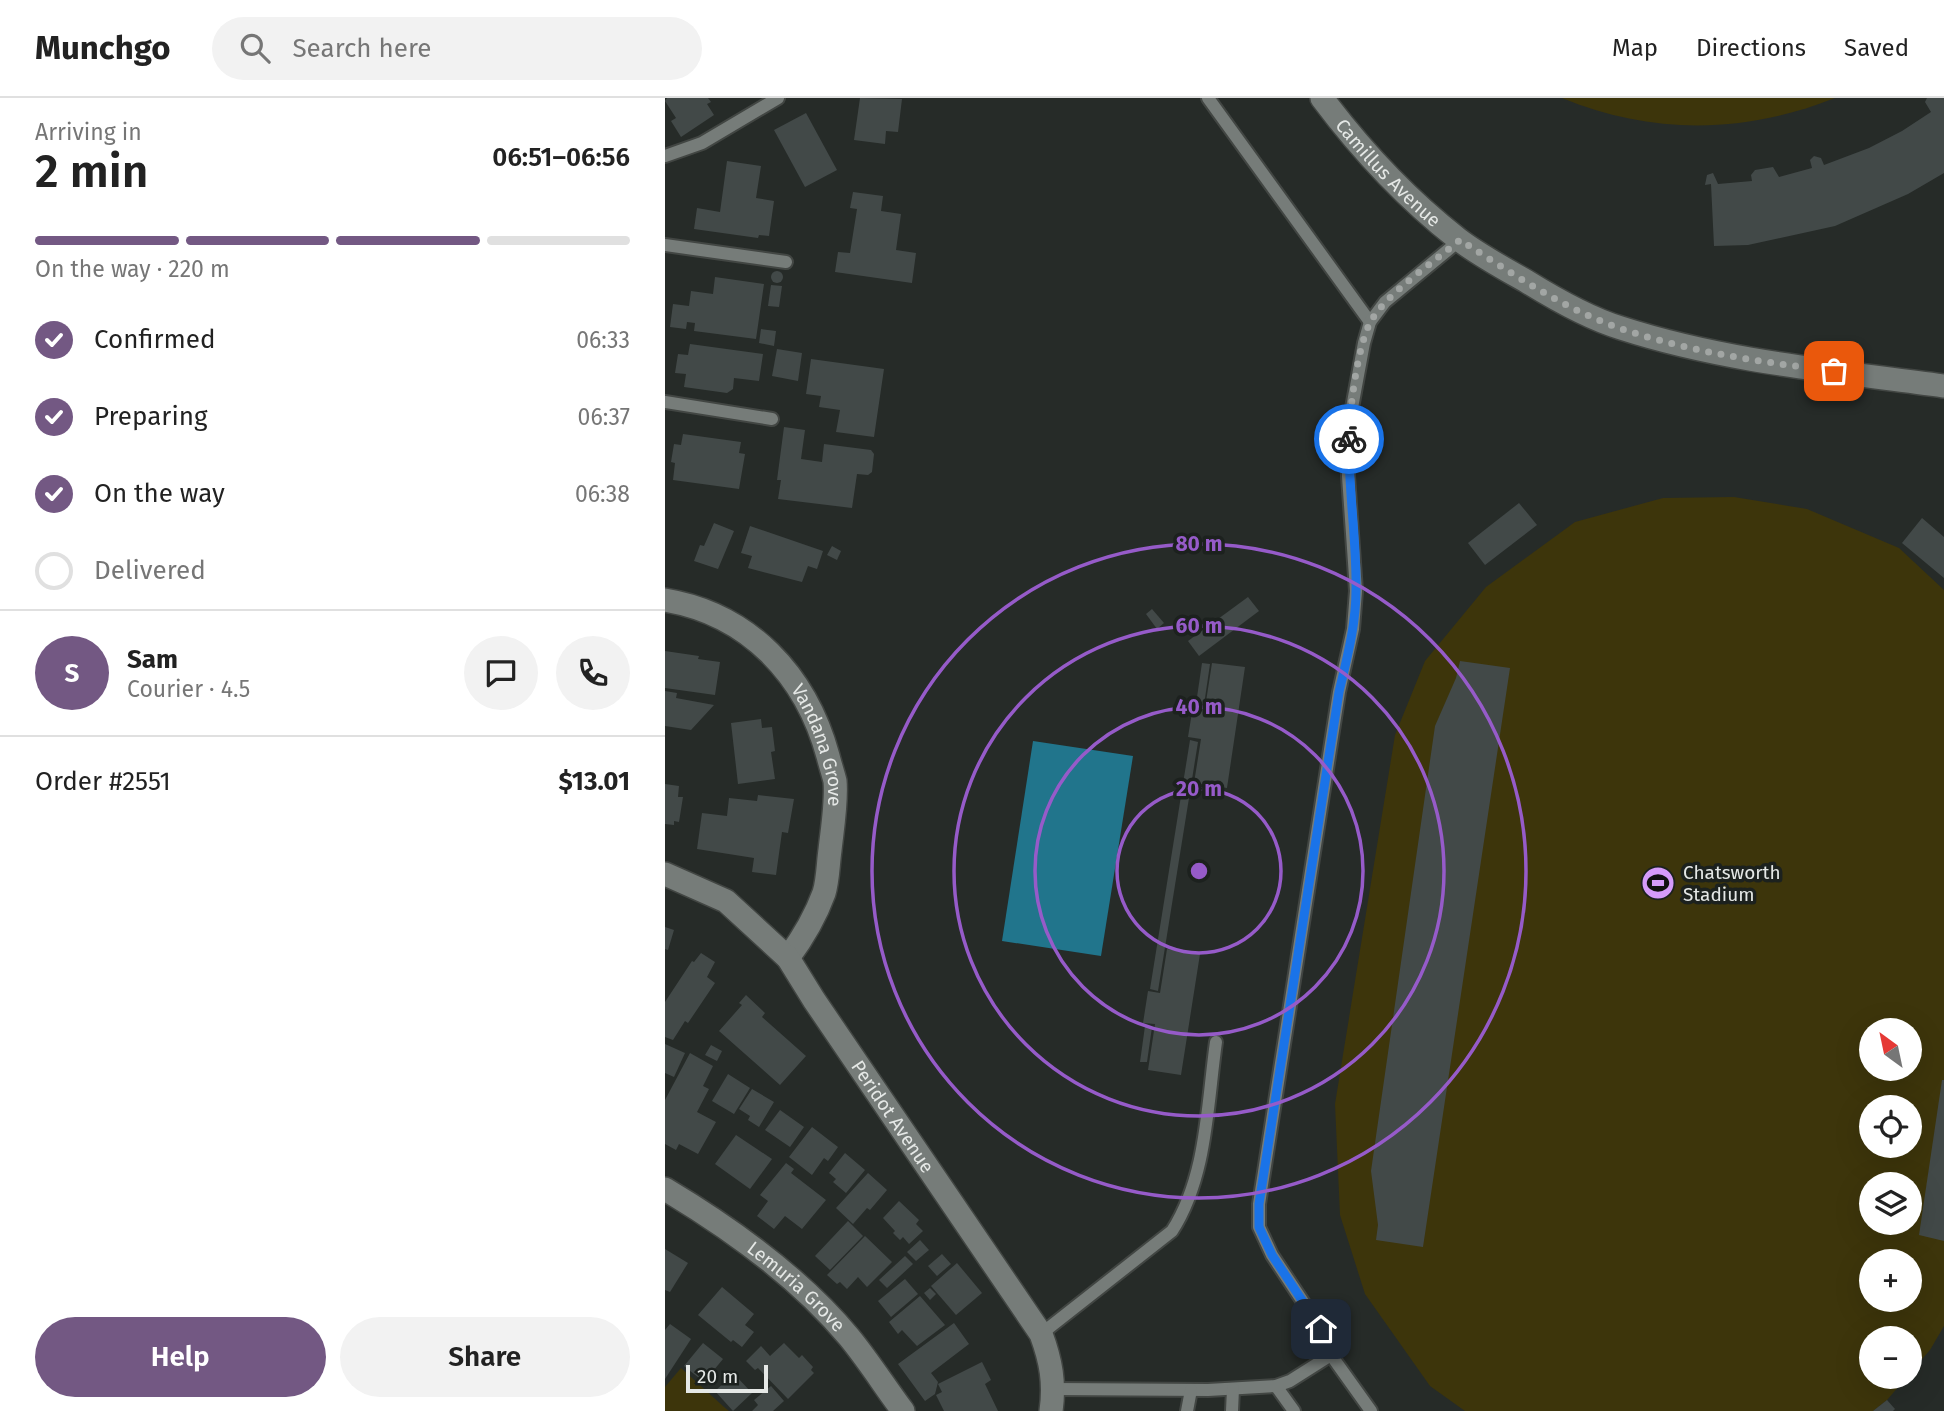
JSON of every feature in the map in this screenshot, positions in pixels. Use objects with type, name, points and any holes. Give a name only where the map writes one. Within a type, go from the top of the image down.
[{"type":"street","name":"Camillus Avenue","points":[[1322,98],[1380,167],[1422,208],[1460,240],[1555,299],[1617,327],[1683,346],[1752,360],[1944,386]]},
{"type":"street","name":"Vandana Grove","points":[[665,600],[691,604],[731,622],[769,651],[797,683],[820,728],[835,782],[824,891],[799,942],[788,958]]},
{"type":"street","name":"Peridot Avenue","points":[[665,874],[726,901],[788,958],[1041,1334],[1050,1358],[1052,1400]]},
{"type":"street","name":"Lemuria Grove","points":[[665,1189],[753,1248],[794,1282],[849,1337],[903,1411]]},
{"type":"lane","points":[[665,156],[702,143],[778,98]]},
{"type":"lane","points":[[1208,98],[1370,322]]},
{"type":"lane","name":"Camillus Avenue","points":[[1371,1411],[1331,1354],[1321,1329],[1272,1255],[1259,1227],[1259,1204],[1337,705],[1353,629],[1356,581],[1348,476],[1349,424],[1354,388],[1370,322],[1385,302],[1460,240]]},
{"type":"lane","points":[[665,245],[786,262]]},
{"type":"lane","points":[[665,402],[772,419]]},
{"type":"lane","points":[[1041,1334],[1172,1231],[1184,1213],[1195,1181],[1216,1042]]},
{"type":"lane","points":[[1052,1400],[1276,1386],[1290,1381],[1331,1354]]},
{"type":"lane","points":[[1276,1386],[1294,1411]]},
{"type":"lane","points":[[1232,1411],[1233,1389]]},
{"type":"lane","points":[[1187,1411],[1191,1390]]},
{"type":"shaded area","points":[[1562,98],[1835,98],[1767,118],[1733,124],[1698,125],[1630,119]]},
{"type":"shaded area","name":"Chatsworth Stadium","points":[[1734,497],[1807,509],[1899,548],[1944,590],[1944,1326],[1922,1359],[1922,1326],[1859,1326],[1859,1389],[1897,1389],[1873,1411],[1465,1411],[1430,1386],[1365,1294],[1340,1215],[1335,1104],[1395,735],[1425,661],[1486,587],[1575,522],[1663,498]]},
{"type":"shaded area","points":[[681,1368],[729,1411],[665,1411],[665,1387]]},
{"type":"water","points":[[1033,741],[1133,756],[1101,956],[1002,941]]},
{"type":"building","points":[[667,98],[708,98],[711,102],[707,104],[714,115],[681,137],[671,121],[676,118],[665,101]]},
{"type":"building","points":[[860,98],[902,99],[898,132],[886,131],[885,144],[854,140]]},
{"type":"building","points":[[1927,98],[1944,98],[1944,173],[1908,194],[1835,226],[1748,245],[1714,246],[1711,184],[1705,185],[1707,175],[1713,173],[1718,184],[1752,181],[1751,175],[1755,170],[1773,167],[1779,177],[1812,168],[1810,160],[1814,156],[1821,158],[1824,165],[1869,148],[1902,131],[1931,112],[1925,102]]},
{"type":"building","points":[[806,113],[837,170],[805,187],[774,130]]},
{"type":"building","points":[[727,161],[761,166],[756,198],[774,201],[769,236],[759,235],[758,238],[694,229],[697,208],[720,212]]},
{"type":"building","points":[[853,192],[883,196],[881,211],[901,214],[896,250],[916,253],[912,283],[835,272],[838,252],[850,253],[857,209],[850,208]]},
{"type":"building","points":[[772,272],[782,272],[782,282],[772,282]]},
{"type":"building","points":[[715,277],[764,284],[756,339],[694,331],[695,323],[687,322],[686,329],[670,327],[673,304],[689,306],[691,291],[713,294]]},
{"type":"building","points":[[771,285],[782,286],[779,307],[768,306]]},
{"type":"building","points":[[761,329],[776,331],[774,346],[759,343]]},
{"type":"building","points":[[690,344],[763,354],[759,381],[734,378],[733,389],[727,393],[684,387],[686,374],[675,373],[678,354],[688,355]]},
{"type":"building","points":[[777,349],[802,353],[798,381],[772,376]]},
{"type":"building","points":[[811,359],[884,369],[874,437],[836,432],[840,410],[819,407],[821,396],[806,394]]},
{"type":"building","points":[[784,427],[805,430],[801,459],[822,462],[824,444],[871,450],[874,454],[872,472],[868,475],[857,474],[852,508],[778,499],[781,480],[777,480]]},
{"type":"building","points":[[683,434],[741,442],[739,453],[745,454],[739,489],[673,480],[675,463],[671,462],[674,444],[681,445]]},
{"type":"building","points":[[1519,503],[1537,525],[1485,565],[1468,543]]},
{"type":"building","points":[[1922,518],[1944,537],[1944,578],[1902,543]]},
{"type":"building","points":[[714,523],[734,531],[718,569],[694,561],[700,545],[704,546]]},
{"type":"building","points":[[750,526],[823,551],[817,569],[808,566],[802,582],[748,568],[752,556],[741,553]]},
{"type":"building","points":[[832,546],[841,551],[837,560],[827,555]]},
{"type":"building","points":[[1248,597],[1259,611],[1199,656],[1188,641]]},
{"type":"building","points":[[1152,609],[1164,623],[1157,629],[1146,614]]},
{"type":"building","points":[[665,651],[720,662],[715,695],[665,688]]},
{"type":"building","points":[[1460,661],[1510,668],[1423,1247],[1376,1240],[1378,1225],[1371,1171],[1435,726],[1456,678]]},
{"type":"building","points":[[1202,663],[1210,664],[1204,705],[1196,704]]},
{"type":"building","points":[[1212,663],[1245,667],[1227,788],[1194,783],[1201,739],[1188,737],[1193,706],[1205,708]]},
{"type":"building","points":[[665,691],[677,693],[676,698],[714,705],[691,730],[665,726]]},
{"type":"building","points":[[761,719],[762,728],[772,727],[775,751],[771,752],[775,779],[738,784],[731,723]]},
{"type":"building","points":[[1190,740],[1198,742],[1158,991],[1150,989]]},
{"type":"building","points":[[665,784],[679,786],[678,797],[683,797],[679,822],[674,821],[674,825],[665,824]]},
{"type":"building","points":[[758,795],[794,799],[788,833],[782,832],[776,875],[752,872],[754,858],[697,849],[702,813],[727,816],[729,798],[757,801]]},
{"type":"building","points":[[665,927],[674,930],[668,950],[665,949]]},
{"type":"building","points":[[1167,949],[1200,954],[1181,1075],[1148,1070],[1155,1024],[1143,1023],[1148,991],[1160,993]]},
{"type":"building","points":[[701,953],[715,962],[707,977],[715,983],[673,1040],[665,1037],[665,1002],[692,961]]},
{"type":"building","points":[[746,995],[765,1013],[762,1017],[806,1056],[780,1085],[719,1031],[742,1005],[739,1003]]},
{"type":"building","points":[[1145,1026],[1152,1027],[1147,1062],[1140,1062]]},
{"type":"building","points":[[665,1044],[685,1053],[674,1077],[665,1073]]},
{"type":"building","points":[[711,1045],[722,1051],[717,1061],[705,1055]]},
{"type":"building","points":[[690,1053],[713,1066],[703,1086],[709,1089],[697,1112],[716,1122],[698,1154],[679,1144],[676,1150],[665,1144],[665,1100]]},
{"type":"building","points":[[728,1074],[750,1088],[734,1114],[712,1101]]},
{"type":"building","points":[[1944,1080],[1944,1241],[1919,1235],[1922,1235],[1922,1215]]},
{"type":"building","points":[[752,1089],[774,1102],[759,1127],[748,1120],[750,1116],[739,1109]]},
{"type":"building","points":[[780,1110],[804,1127],[790,1147],[765,1130]]},
{"type":"building","points":[[812,1127],[838,1147],[828,1161],[824,1158],[812,1175],[789,1157]]},
{"type":"building","points":[[736,1135],[772,1159],[750,1189],[715,1164]]},
{"type":"building","points":[[845,1153],[865,1170],[846,1193],[833,1182],[836,1179],[829,1173]]},
{"type":"building","points":[[786,1163],[794,1169],[791,1173],[826,1200],[802,1229],[785,1216],[774,1229],[757,1216],[768,1201],[760,1195]]},
{"type":"building","points":[[868,1173],[887,1190],[870,1210],[867,1208],[853,1224],[836,1208]]},
{"type":"building","points":[[899,1201],[919,1220],[916,1224],[923,1231],[909,1244],[903,1237],[900,1240],[893,1233],[895,1231],[883,1218]]},
{"type":"building","points":[[848,1221],[863,1236],[830,1270],[815,1256]]},
{"type":"building","points":[[865,1236],[892,1262],[867,1287],[858,1277],[847,1289],[827,1275]]},
{"type":"building","points":[[920,1240],[929,1250],[916,1261],[907,1252]]},
{"type":"building","points":[[665,1249],[688,1263],[670,1292],[665,1290]]},
{"type":"building","points":[[942,1254],[951,1264],[937,1276],[928,1266]]},
{"type":"building","points":[[905,1256],[913,1264],[887,1288],[879,1280]]},
{"type":"building","points":[[957,1263],[982,1293],[956,1315],[931,1286]]},
{"type":"building","points":[[905,1279],[918,1294],[891,1317],[878,1301]]},
{"type":"building","points":[[722,1287],[754,1314],[745,1325],[754,1332],[742,1347],[733,1340],[731,1342],[698,1315]]},
{"type":"building","points":[[930,1288],[936,1294],[930,1300],[924,1293]]},
{"type":"building","points":[[920,1296],[945,1325],[917,1346],[902,1330],[898,1334],[889,1322]]},
{"type":"building","points":[[954,1323],[969,1344],[931,1373],[938,1382],[935,1394],[925,1401],[898,1364]]},
{"type":"building","points":[[670,1324],[691,1339],[665,1379],[665,1330]]},
{"type":"building","points":[[703,1343],[723,1359],[704,1382],[684,1366]]},
{"type":"building","points":[[784,1343],[799,1358],[802,1355],[813,1367],[811,1370],[814,1373],[788,1399],[758,1368],[755,1370],[746,1361],[761,1346],[770,1356]]},
{"type":"building","points":[[982,1362],[991,1380],[985,1384],[998,1411],[944,1411],[936,1395],[942,1392],[938,1384]]},
{"type":"building","points":[[734,1374],[752,1393],[733,1411],[715,1391]]},
{"type":"building","points":[[771,1386],[784,1401],[773,1411],[752,1411],[758,1405],[754,1400]]},
{"type":"building","points":[[1887,1400],[1895,1409],[1893,1411],[1873,1411]]},
{"type":"way so far","points":[[1349,439],[1354,388],[1370,322],[1385,302],[1460,240],[1555,299],[1617,327],[1683,346],[1752,360],[1834,371]]},
{"type":"place","name":"Chatsworth Stadium","points":[[1658,883]]},
{"type":"route","points":[[1321,1329],[1272,1255],[1259,1227],[1259,1204],[1339,692],[1353,629],[1356,560],[1348,476],[1349,439]]}]
